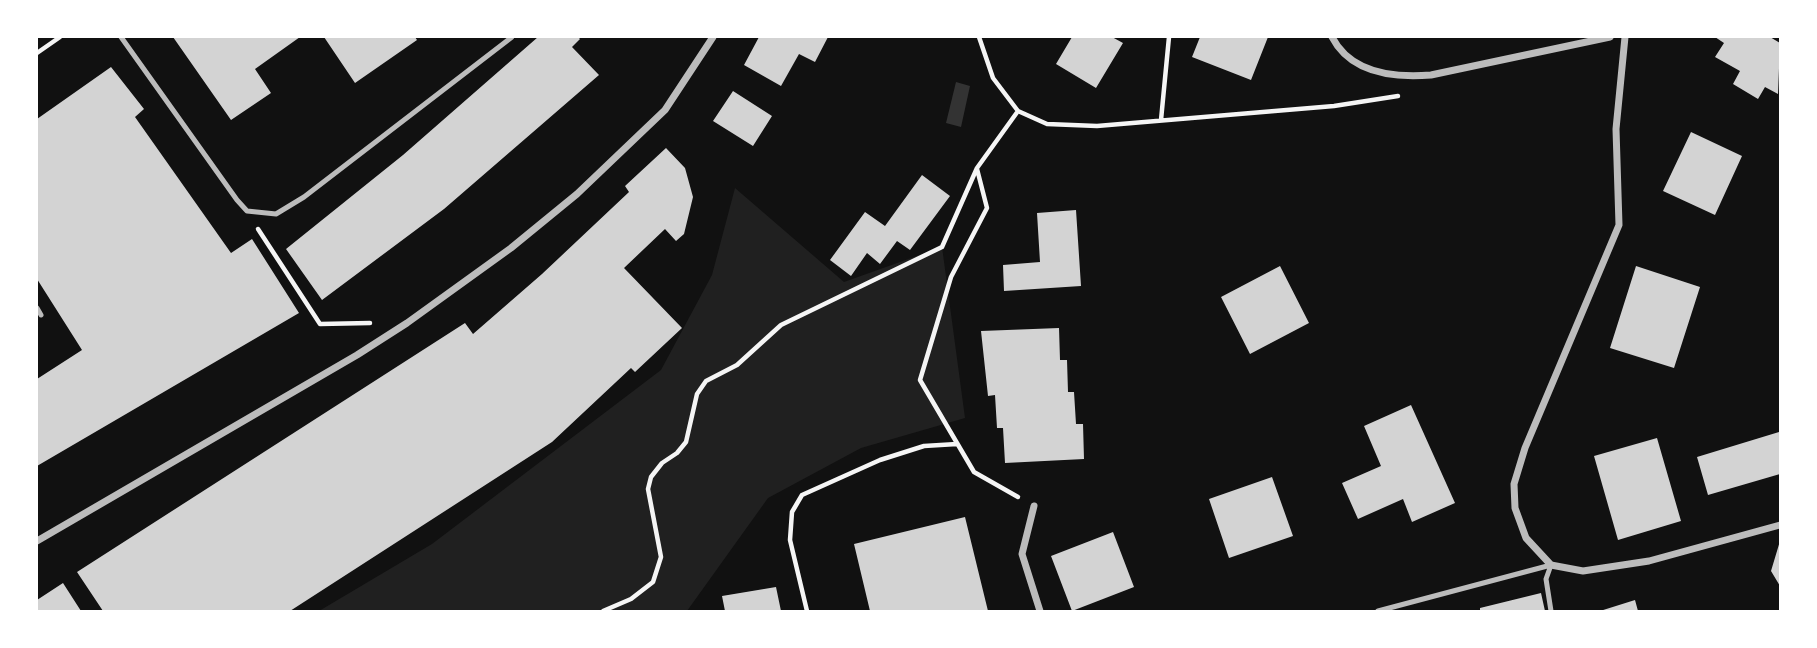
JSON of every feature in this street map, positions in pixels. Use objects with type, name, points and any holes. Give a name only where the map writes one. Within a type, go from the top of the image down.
[{"type":"street","points":[[37,541],[407,323],[511,248],[577,194],[665,110],[713,37]]},
{"type":"street","points":[[1332,37],[1348,58],[1362,67],[1407,77],[1432,75],[1610,37]]},
{"type":"street","points":[[1625,37],[1616,129],[1619,225],[1525,448],[1514,484],[1515,508],[1526,538],[1551,565],[1583,571],[1648,561],[1780,525]]},
{"type":"street","points":[[1034,506],[1022,554],[1040,611]]},
{"type":"lane","points":[[121,37],[247,211],[276,214],[304,197],[512,37]]},
{"type":"lane","points":[[37,308],[41,315]]},
{"type":"lane","points":[[1378,611],[1551,565]]},
{"type":"lane","points":[[1551,565],[1546,579],[1551,611]]},
{"type":"path","points":[[37,53],[60,37]]},
{"type":"path","points":[[979,37],[993,78],[1005,99],[1018,111],[1047,124],[1097,126],[1334,106],[1402,95]]},
{"type":"path","points":[[1161,120],[1169,37]]},
{"type":"path","points":[[603,611],[631,599],[653,582],[661,557],[648,489],[651,477],[662,463],[677,453],[686,442],[697,394],[706,381],[737,365],[780,325],[942,247],[977,168],[1018,111]]},
{"type":"path","points":[[977,168],[987,208],[951,277],[920,380],[974,472],[1034,506]]},
{"type":"path","points":[[247,211],[320,324],[407,323]]},
{"type":"path","points":[[807,611],[790,540],[792,512],[802,495],[880,460],[924,446],[957,444]]},
{"type":"shaded area","points":[[956,82],[970,86],[961,127],[946,123]]},
{"type":"shaded area","points":[[735,188],[844,282],[942,247],[965,418],[861,448],[768,498],[687,611],[319,611],[432,544],[661,370],[712,275]]},
{"type":"building","points":[[173,37],[300,37],[255,69],[271,93],[231,120]]},
{"type":"building","points":[[324,37],[415,37],[417,40],[355,83]]},
{"type":"building","points":[[538,37],[578,37],[580,39],[572,47],[599,75],[444,209],[322,300],[286,249],[403,155]]},
{"type":"building","points":[[759,37],[828,37],[815,62],[799,54],[781,86],[744,65]]},
{"type":"building","points":[[1072,37],[1112,37],[1123,43],[1096,88],[1056,64]]},
{"type":"building","points":[[1200,37],[1268,37],[1251,80],[1192,57]]},
{"type":"building","points":[[1715,37],[1770,37],[1780,43],[1778,94],[1765,87],[1758,99],[1733,84],[1740,71],[1715,57],[1724,43]]},
{"type":"building","points":[[111,67],[144,109],[135,117],[231,253],[252,239],[299,313],[37,466],[37,379],[82,350],[37,279],[37,119]]},
{"type":"building","points":[[733,91],[772,116],[753,146],[713,121]]},
{"type":"building","points":[[1691,132],[1742,156],[1715,215],[1663,191]]},
{"type":"building","points":[[666,148],[685,168],[693,197],[684,234],[676,241],[665,229],[624,268],[682,328],[635,372],[631,368],[552,442],[290,611],[103,611],[77,572],[465,323],[473,334],[629,192],[625,186]]},
{"type":"building","points":[[922,175],[950,196],[910,250],[897,241],[880,264],[867,253],[851,276],[830,260],[865,212],[885,226]]},
{"type":"building","points":[[1076,210],[1081,286],[1004,291],[1003,265],[1040,262],[1037,213]]},
{"type":"building","points":[[1280,266],[1309,323],[1250,354],[1221,297]]},
{"type":"building","points":[[1636,266],[1700,287],[1674,368],[1610,348]]},
{"type":"building","points":[[1059,328],[1060,360],[1067,360],[1068,392],[1074,392],[1076,424],[1083,424],[1084,459],[1005,463],[1003,428],[997,428],[995,395],[988,396],[981,331]]},
{"type":"building","points":[[1411,405],[1455,503],[1412,522],[1403,499],[1358,519],[1342,483],[1381,466],[1364,426]]},
{"type":"building","points":[[1779,432],[1780,474],[1708,495],[1697,457]]},
{"type":"building","points":[[1657,438],[1681,521],[1618,540],[1594,456]]},
{"type":"building","points":[[1272,477],[1293,536],[1229,558],[1209,499]]},
{"type":"building","points":[[965,517],[988,611],[870,611],[854,544]]},
{"type":"building","points":[[1113,532],[1134,587],[1072,611],[1051,556]]},
{"type":"building","points":[[1780,541],[1780,586],[1771,571]]},
{"type":"building","points":[[63,583],[81,611],[37,611],[37,600]]},
{"type":"building","points":[[776,587],[781,611],[725,611],[722,596]]},
{"type":"building","points":[[1541,593],[1545,611],[1480,611],[1480,608]]},
{"type":"building","points":[[1635,600],[1638,611],[1600,611]]}]
